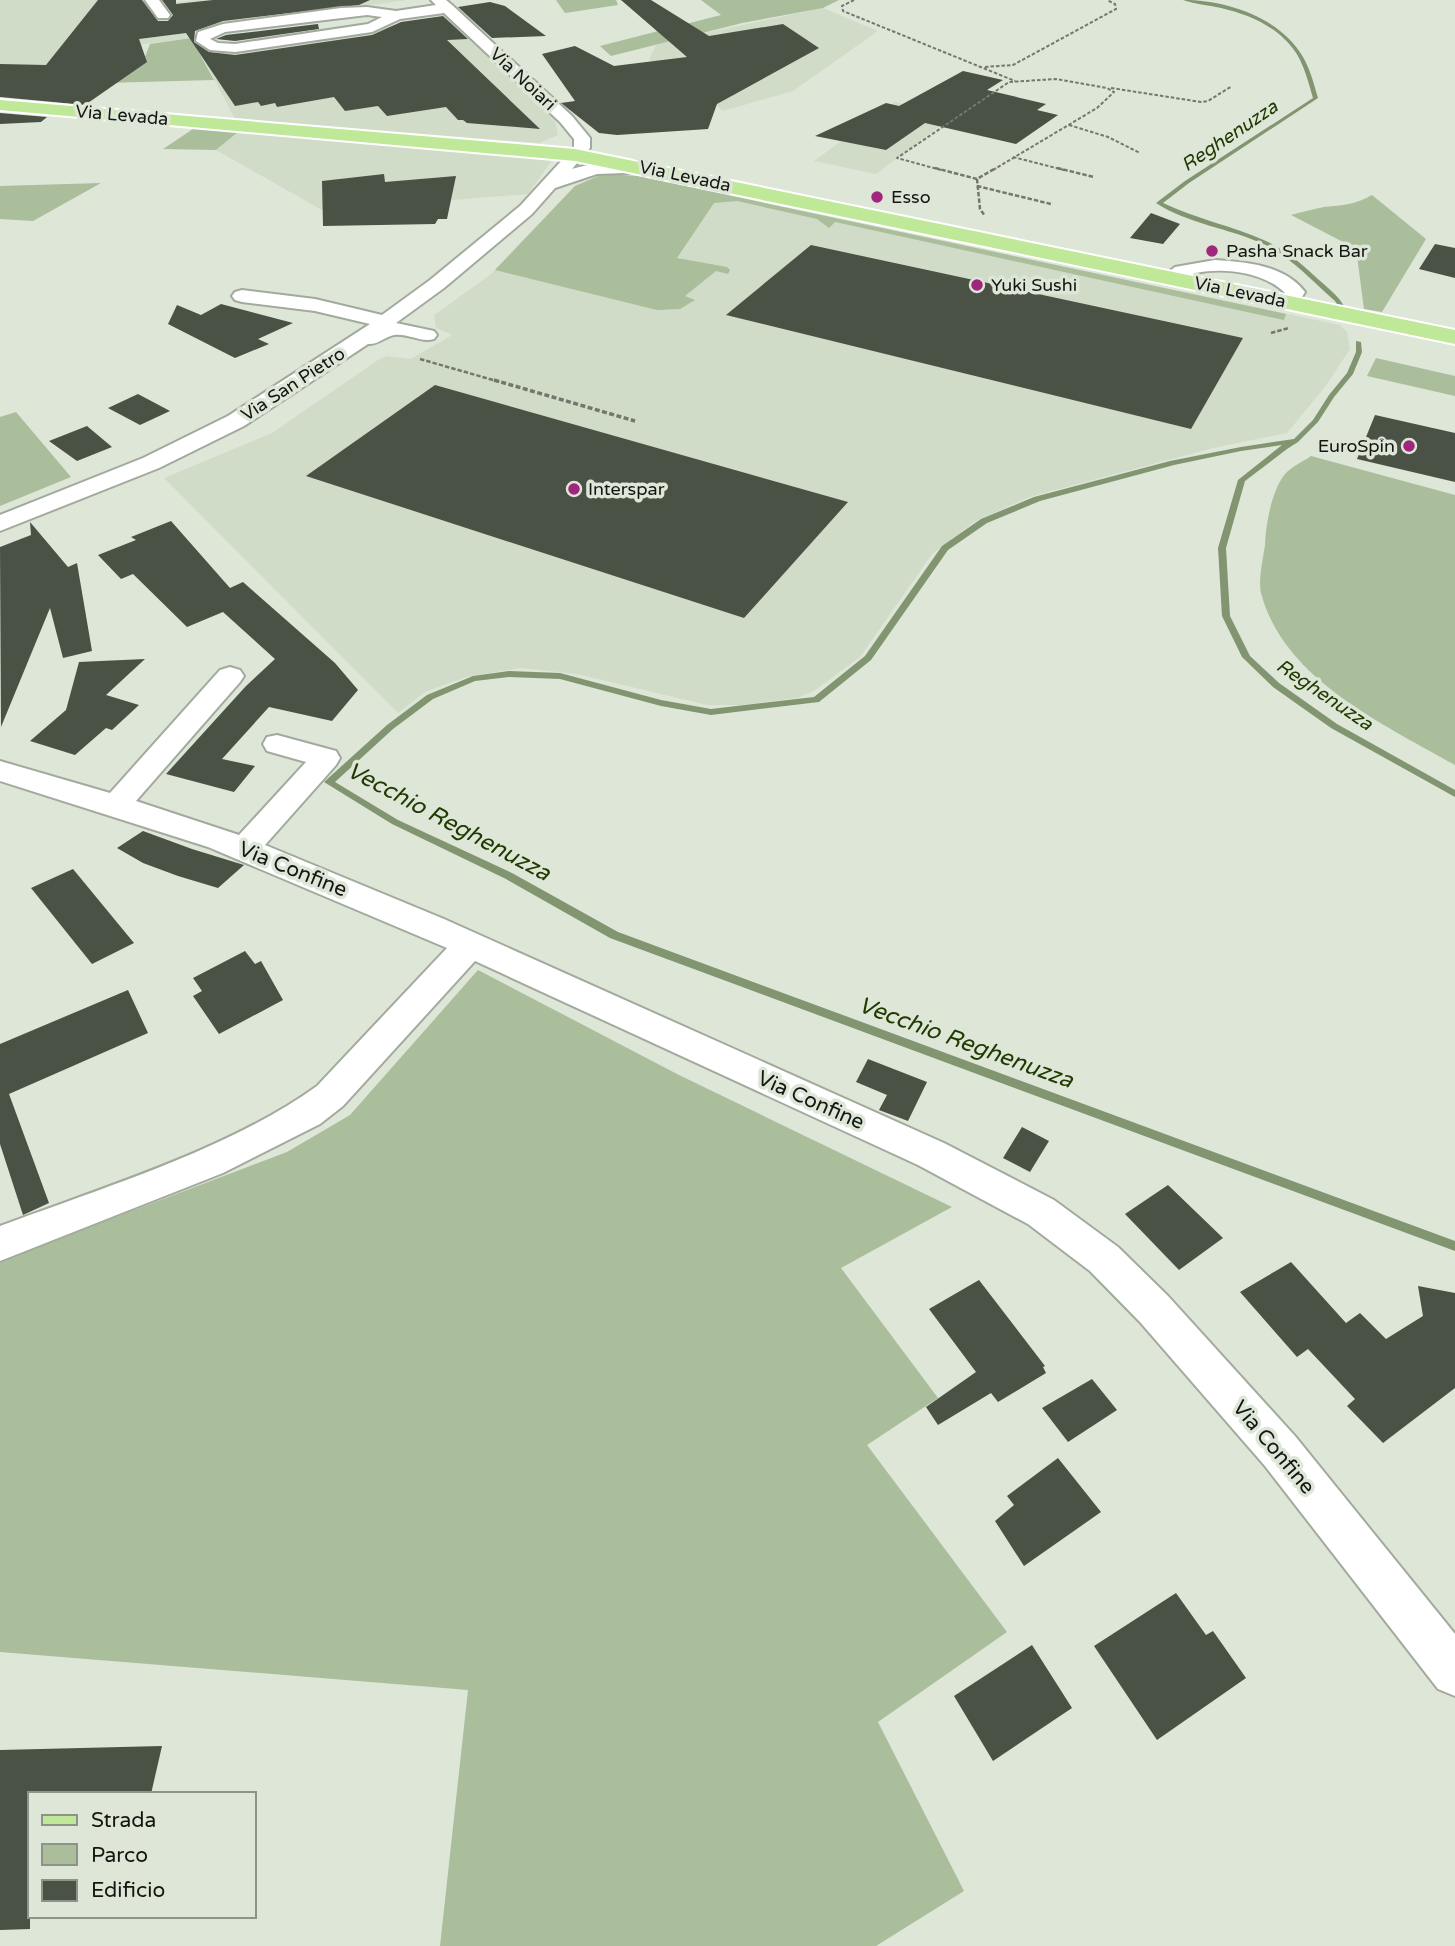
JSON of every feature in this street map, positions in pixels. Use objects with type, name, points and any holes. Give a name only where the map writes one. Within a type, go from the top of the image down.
[{"type":"main road","name":"Via Levada","points":[[0,105],[575,155],[1455,337]]},
{"type":"street","points":[[152,0],[163,15]]},
{"type":"street","name":"Via Noiari","points":[[396,15],[442,4],[577,130],[582,138],[582,148],[575,155]]},
{"type":"street","points":[[367,11],[396,15],[372,28],[235,48],[215,47],[203,41],[203,35],[208,31],[341,12],[367,11]]},
{"type":"street","points":[[390,328],[444,278],[526,210],[575,155]]},
{"type":"street","points":[[549,185],[572,173],[603,167],[646,168]]},
{"type":"street","points":[[0,524],[251,425],[305,384],[475,270],[510,235],[526,210]]},
{"type":"street","points":[[420,345],[421,325],[425,316],[475,277],[475,270]]},
{"type":"street","points":[[242,296],[315,305],[390,328],[420,345]]},
{"type":"street","points":[[305,384],[325,387],[379,351],[396,345],[420,345]]},
{"type":"street","points":[[116,805],[230,676]]},
{"type":"street","points":[[244,849],[326,758],[277,744]]},
{"type":"street","name":"Via Confine","points":[[0,771],[116,805],[244,849],[470,945],[931,1154],[1041,1212],[1104,1259],[1154,1309],[1280,1451],[1455,1672]]},
{"type":"street","points":[[0,1244],[210,1162],[307,1113],[330,1096],[470,945]]},
{"type":"path","points":[[854,0],[842,6],[843,11],[1016,81]]},
{"type":"path","points":[[984,67],[1013,65],[1116,9],[1115,4],[1107,0]]},
{"type":"path","points":[[1107,88],[1114,92],[1097,108],[977,179],[897,158],[1009,82],[1056,79],[1201,102],[1208,101],[1232,86]]},
{"type":"path","points":[[1068,124],[1108,137],[1140,153]]},
{"type":"path","points":[[1012,157],[1094,177]]},
{"type":"path","points":[[977,179],[980,209],[986,216]]},
{"type":"path","points":[[977,186],[1051,204]]},
{"type":"path","points":[[420,345],[635,421]]},
{"type":"shaded area","points":[[0,0],[137,0],[150,20],[176,17],[168,3],[196,0],[408,0],[185,29],[191,38],[53,56],[45,69],[0,92]]},
{"type":"shaded area","points":[[823,8],[878,31],[793,91],[723,111],[682,74],[666,75],[649,59],[657,43]]},
{"type":"shaded area","points":[[448,18],[555,121],[558,135],[539,143],[235,119],[201,54]]},
{"type":"shaded area","points":[[895,102],[953,116],[876,174],[814,161]]},
{"type":"shaded area","points":[[238,132],[552,160],[528,194],[322,210],[216,150]]},
{"type":"shaded area","points":[[603,174],[638,176],[1340,325],[1347,332],[1350,349],[1325,387],[1287,433],[1213,448],[1029,497],[974,522],[932,554],[860,657],[814,691],[797,698],[743,705],[707,705],[577,674],[521,668],[466,677],[425,692],[398,713],[164,478],[272,433],[378,360],[387,356],[411,359],[452,335],[436,328],[434,315],[490,275],[575,186]]},
{"type":"green space","points":[[556,0],[616,0],[618,5],[565,13]]},
{"type":"green space","points":[[701,0],[839,0],[823,8],[742,23],[611,56],[600,46],[721,15]]},
{"type":"green space","points":[[191,38],[214,80],[32,85],[143,62],[150,44]]},
{"type":"green space","points":[[193,129],[238,132],[216,150],[163,149]]},
{"type":"green space","points":[[603,174],[638,176],[1286,314],[1284,320],[835,222],[829,228],[817,219],[737,201],[714,203],[677,258],[727,267],[730,270],[728,274],[716,271],[685,296],[695,300],[680,309],[657,310],[495,270],[575,186]]},
{"type":"green space","points":[[101,183],[33,221],[0,219],[0,186]]},
{"type":"green space","points":[[1372,195],[1426,239],[1382,312],[1364,309],[1357,256],[1345,243],[1291,215],[1354,203]]},
{"type":"green space","points":[[1376,358],[1455,376],[1455,396],[1367,376]]},
{"type":"green space","points":[[16,412],[71,477],[0,506],[0,417]]},
{"type":"green space","points":[[1311,456],[1455,495],[1455,765],[1368,716],[1340,696],[1314,675],[1291,651],[1273,624],[1261,593],[1260,582],[1270,508],[1285,474]]},
{"type":"green space","points":[[478,970],[679,1075],[952,1207],[841,1268],[938,1398],[867,1445],[1007,1632],[878,1722],[964,1891],[876,1946],[440,1946],[468,1690],[0,1652],[0,1261],[287,1152],[350,1115]]},
{"type":"building","points":[[98,0],[142,0],[158,21],[168,21],[173,15],[162,0],[176,0],[176,4],[213,0],[370,0],[359,5],[223,21],[195,31],[194,42],[209,52],[235,55],[372,35],[401,22],[443,16],[468,39],[447,40],[540,129],[467,123],[458,120],[446,107],[387,116],[378,106],[345,111],[334,97],[277,107],[275,103],[261,106],[258,102],[235,106],[186,33],[139,39],[147,62],[85,105],[0,97],[0,64],[46,65]]},
{"type":"building","points":[[621,0],[651,0],[709,36],[783,24],[819,48],[717,104],[708,129],[617,135],[599,133],[561,103],[575,101],[542,54],[575,46],[614,66],[687,57]]},
{"type":"building","points":[[490,2],[505,6],[546,36],[492,38],[458,7]]},
{"type":"building","points":[[318,24],[319,29],[235,41],[216,39],[226,35]]},
{"type":"building","points":[[963,71],[1003,80],[987,90],[1046,104],[1037,110],[1058,115],[1016,144],[925,123],[886,150],[815,136],[886,103],[899,106]]},
{"type":"building","points":[[0,113],[47,117],[41,122],[0,124]]},
{"type":"building","points":[[384,174],[385,182],[456,176],[447,219],[438,219],[435,224],[323,226],[322,181]]},
{"type":"building","points":[[1151,213],[1180,224],[1163,244],[1130,238]]},
{"type":"building","points":[[1435,244],[1455,248],[1455,278],[1419,269]]},
{"type":"building","points":[[811,245],[1243,338],[1191,429],[726,315]]},
{"type":"building","points":[[221,304],[293,323],[258,339],[269,344],[235,358],[168,324],[177,305],[201,315]]},
{"type":"building","name":"Interspar","points":[[435,385],[848,502],[744,618],[306,476]]},
{"type":"building","points":[[138,394],[170,411],[140,425],[108,408]]},
{"type":"building","name":"EuroSpin","points":[[1375,415],[1455,433],[1455,482],[1357,459]]},
{"type":"building","points":[[87,426],[112,447],[77,461],[49,441]]},
{"type":"building","points":[[171,521],[230,588],[243,582],[335,663],[358,690],[332,721],[269,707],[222,759],[255,766],[234,792],[166,774],[246,686],[275,659],[223,612],[187,627],[133,574],[121,579],[98,555],[136,540],[131,537]]},
{"type":"building","points":[[30,522],[68,567],[77,563],[92,651],[63,658],[50,608],[1,727],[0,547],[31,535]]},
{"type":"building","points":[[145,659],[106,695],[139,705],[112,730],[106,728],[75,755],[30,741],[66,710],[79,662]]},
{"type":"building","points":[[143,831],[244,865],[218,888],[178,876],[143,863],[117,848]]},
{"type":"building","points":[[73,869],[134,943],[92,964],[31,888]]},
{"type":"building","points":[[245,951],[255,964],[261,961],[283,1000],[219,1034],[193,996],[202,991],[193,978]]},
{"type":"building","points":[[128,990],[148,1033],[9,1094],[49,1203],[23,1215],[0,1144],[0,1044]]},
{"type":"building","points":[[868,1059],[927,1082],[908,1121],[879,1110],[887,1095],[856,1082]]},
{"type":"building","points":[[1022,1127],[1049,1141],[1030,1172],[1003,1158]]},
{"type":"building","points":[[1168,1185],[1223,1238],[1179,1270],[1125,1214]]},
{"type":"building","points":[[1291,1262],[1346,1323],[1360,1313],[1386,1339],[1423,1316],[1418,1286],[1455,1293],[1455,1388],[1383,1443],[1347,1406],[1355,1399],[1308,1349],[1297,1357],[1240,1292]]},
{"type":"building","points":[[979,1280],[1045,1366],[1043,1367],[1046,1373],[998,1402],[991,1393],[938,1425],[926,1407],[976,1372],[929,1309]]},
{"type":"building","points":[[1092,1379],[1117,1410],[1068,1442],[1042,1408]]},
{"type":"building","points":[[1058,1458],[1101,1512],[1024,1566],[995,1521],[1014,1505],[1007,1496]]},
{"type":"building","points":[[1176,1593],[1206,1635],[1213,1631],[1246,1678],[1157,1740],[1094,1646]]},
{"type":"building","points":[[1032,1645],[1072,1708],[993,1761],[954,1696]]},
{"type":"building","points":[[162,1746],[151,1792],[28,1792],[30,1929],[0,1930],[0,1750]]},
{"type":"waterway","name":"Reghenuzza","points":[[1185,0],[1217,5],[1250,15],[1279,32],[1300,56],[1316,98],[1159,203],[1276,248],[1338,300],[1342,308]]},
{"type":"waterway","name":"Reghenuzza","points":[[1296,441],[1316,421],[1331,396],[1350,374],[1359,352],[1358,342]]},
{"type":"waterway","name":"Reghenuzza","points":[[1296,441],[1284,447],[1242,480],[1222,548],[1226,616],[1246,657],[1276,685],[1334,726],[1455,794]]},
{"type":"waterway","name":"Vecchio Reghenuzza","points":[[1296,441],[1173,463],[1037,499],[984,521],[945,548],[868,658],[816,700],[711,712],[661,703],[560,676],[509,674],[473,679],[430,697],[390,727],[329,782],[395,822],[509,876],[614,935],[1455,1246]]},
{"type":"place","name":"Esso","points":[[877,197]]},
{"type":"place","name":"Pasha Snack Bar","points":[[1212,251]]},
{"type":"place","name":"Yuki Sushi","points":[[977,285]]},
{"type":"place","name":"EuroSpin","points":[[1409,446]]},
{"type":"place","name":"Interspar","points":[[574,489]]}]
